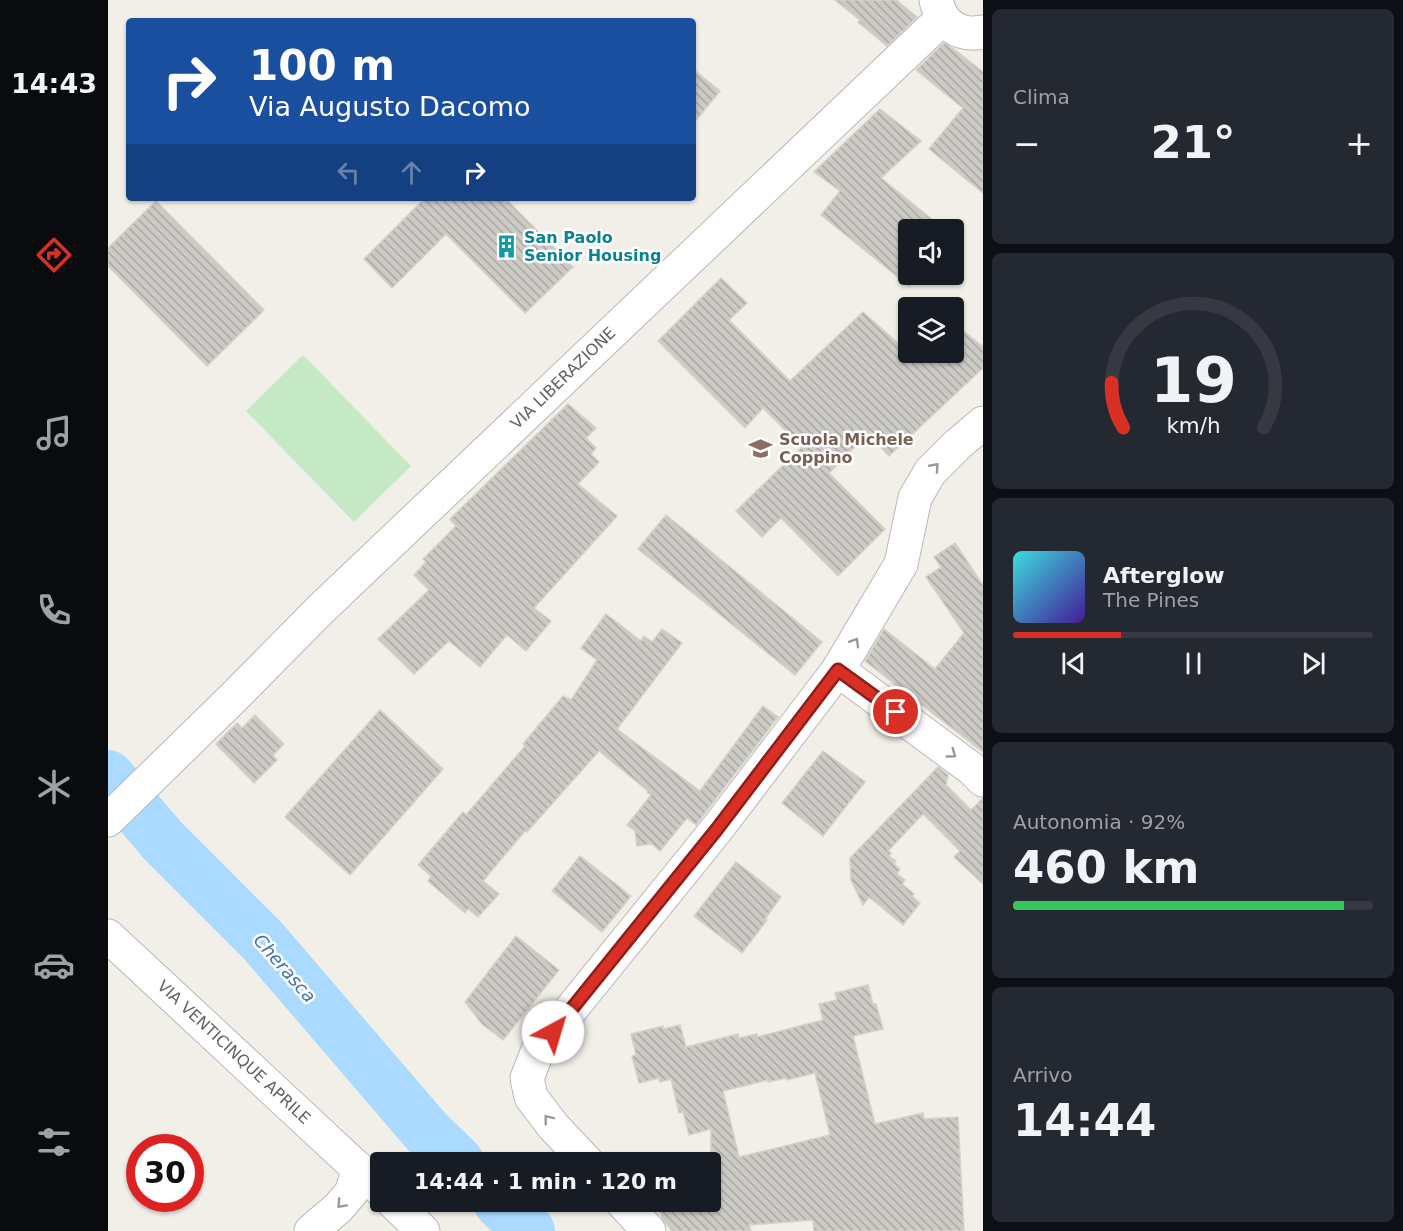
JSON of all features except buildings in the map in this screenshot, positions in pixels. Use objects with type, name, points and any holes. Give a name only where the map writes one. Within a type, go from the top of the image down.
[{"type":"street","points":[[939,9],[950,26],[957,30],[968,33],[983,32]]},
{"type":"street","name":"VIA LIBERAZIONE","points":[[108,820],[939,9]]},
{"type":"street","points":[[578,1152],[553,1126],[531,1097],[527,1078],[538,1050],[717,829],[838,670],[902,564],[915,498],[930,472],[983,423]]},
{"type":"street","points":[[838,670],[972,769],[983,780]]},
{"type":"street","name":"VIA VENTICINQUE APRILE","points":[[108,936],[370,1179],[351,1193],[338,1208],[311,1231]]},
{"type":"street","points":[[403,1212],[423,1231]]},
{"type":"street","points":[[631,1212],[649,1231]]},
{"type":"green space","points":[[303,355],[411,466],[354,522],[246,411]]},
{"type":"waterway","name":"Cherasca","points":[[108,776],[163,841],[263,941],[427,1132],[448,1152]]},
{"type":"waterway","name":"Cherasca","points":[[509,1212],[529,1231]]},
{"type":"place","name":"San Paolo Senior Housing","points":[[506,246]]},
{"type":"place","name":"Scuola Michele Coppino","points":[[761,448]]},
{"type":"route","points":[[553,1032],[717,829],[838,670],[896,712]]}]
